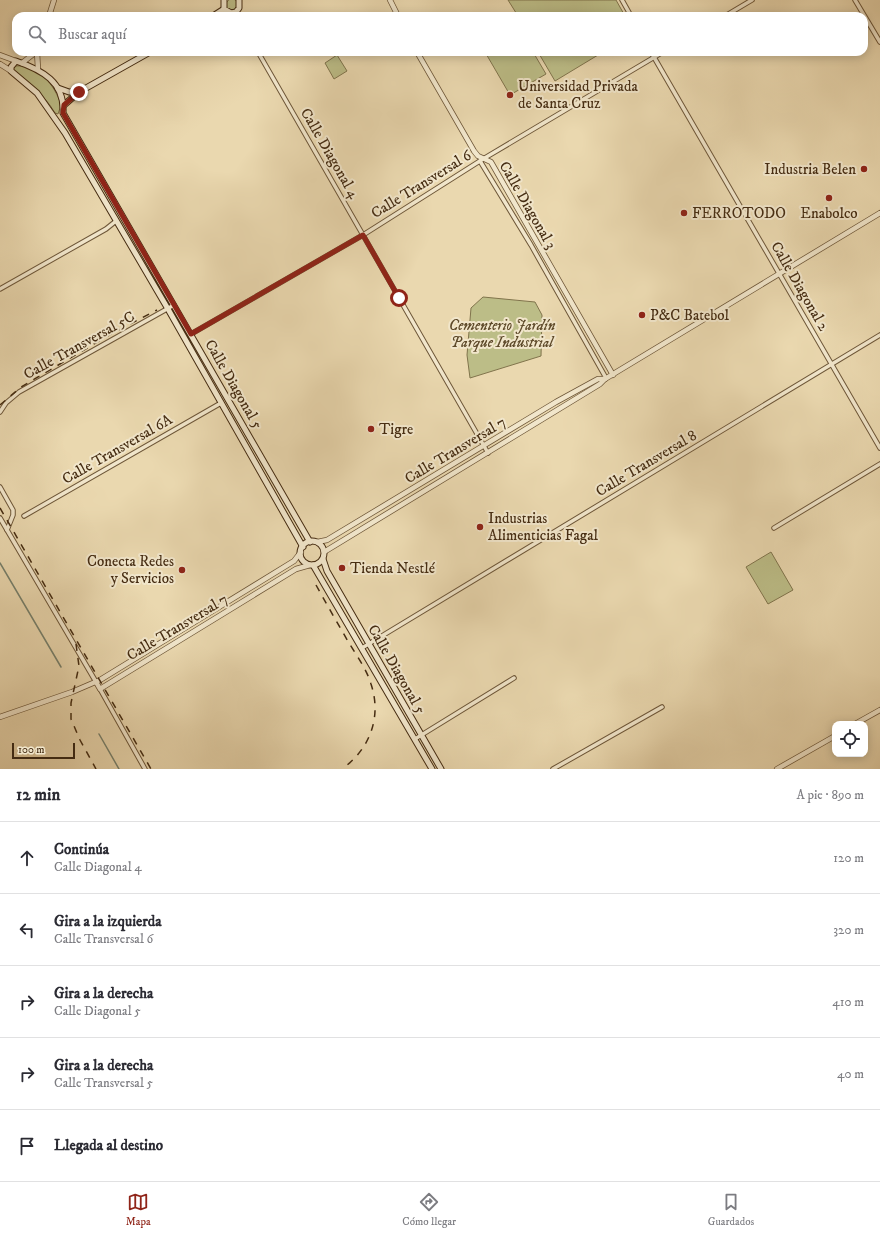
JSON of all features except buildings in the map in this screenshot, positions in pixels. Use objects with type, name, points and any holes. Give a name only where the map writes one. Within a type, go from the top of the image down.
[{"type":"main road","points":[[224,0],[224,9]]},
{"type":"main road","points":[[238,12],[240,6],[239,0]]},
{"type":"main road","points":[[224,9],[229,12]]},
{"type":"main road","points":[[219,12],[224,9]]},
{"type":"main road","points":[[64,105],[79,92],[143,56]]},
{"type":"main road","points":[[11,71],[11,67],[16,61],[38,69],[46,75],[58,88],[64,105],[63,113],[59,116],[54,115]]},
{"type":"main road","name":"Calle Diagonal 5","points":[[11,71],[38,93],[54,115],[168,309],[302,550]]},
{"type":"main road","points":[[58,88],[69,92],[79,92]]},
{"type":"main road","name":"Calle Diagonal 5","points":[[63,113],[93,168],[245,427],[310,542]]},
{"type":"main road","points":[[237,431],[245,427]]},
{"type":"main road","points":[[310,542],[317,542],[322,546],[324,552],[323,559],[319,563],[311,565],[302,559],[302,550],[310,542]]},
{"type":"main road","name":"Calle Diagonal 5","points":[[323,559],[327,571],[441,769]]},
{"type":"main road","name":"Calle Diagonal 5","points":[[311,565],[362,648],[432,769]]},
{"type":"street","points":[[50,12],[54,0]]},
{"type":"street","points":[[390,0],[396,12]]},
{"type":"street","points":[[622,0],[629,12]]},
{"type":"street","points":[[732,12],[752,0]]},
{"type":"street","points":[[855,0],[862,12]]},
{"type":"street","points":[[868,22],[880,42]]},
{"type":"street","points":[[22,63],[32,56]]},
{"type":"street","points":[[37,56],[38,69]]},
{"type":"street","name":"Calle Diagonal 4","points":[[260,56],[488,453]]},
{"type":"street","name":"Calle Diagonal 3","points":[[419,56],[474,151],[482,160],[491,162],[613,375]]},
{"type":"street","points":[[0,57],[16,61]]},
{"type":"street","name":"Calle Transversal 6","points":[[191,334],[363,235],[482,160],[654,57]]},
{"type":"street","name":"Calle Diagonal 2","points":[[654,57],[880,448]]},
{"type":"street","name":"Calle Diagonal 5","points":[[0,64],[11,71]]},
{"type":"street","points":[[482,160],[606,379]]},
{"type":"street","points":[[86,171],[93,168]]},
{"type":"street","name":"Calle Transversal 7","points":[[324,552],[880,213]]},
{"type":"street","points":[[0,289],[106,229],[116,221]]},
{"type":"street","points":[[146,271],[152,268]]},
{"type":"street","name":"Calle Transversal 5C","points":[[0,412],[6,403],[19,392],[174,306]]},
{"type":"street","name":"Calle Transversal 8","points":[[362,648],[880,335]]},
{"type":"street","name":"Calle Transversal 7","points":[[317,542],[327,540],[374,513],[556,402],[598,379],[606,379]]},
{"type":"street","name":"Calle Transversal 6A","points":[[24,516],[221,403]]},
{"type":"street","points":[[774,528],[880,464]]},
{"type":"street","points":[[0,487],[13,510],[13,515],[7,530]]},
{"type":"street","points":[[374,513],[378,519]]},
{"type":"street","points":[[0,518],[145,769]]},
{"type":"street","name":"Calle Transversal 7","points":[[0,717],[96,682],[294,561],[302,550]]},
{"type":"street","name":"Calle Transversal 7","points":[[100,689],[296,569],[311,565]]},
{"type":"street","points":[[251,588],[255,595]]},
{"type":"street","points":[[183,628],[187,636]]},
{"type":"street","points":[[128,662],[133,668]]},
{"type":"street","points":[[415,739],[514,678]]},
{"type":"street","points":[[553,769],[662,707]]},
{"type":"street","points":[[860,721],[880,710]]},
{"type":"street","points":[[777,769],[832,738]]},
{"type":"green space","points":[[232,-1],[236,1],[238,5],[236,9],[232,11],[228,9],[226,5],[228,1]]},
{"type":"green space","points":[[508,0],[616,0],[623,12],[516,12]]},
{"type":"green space","points":[[338,56],[347,71],[334,79],[325,63]]},
{"type":"green space","points":[[487,56],[535,56],[546,74],[510,95]]},
{"type":"green space","points":[[540,56],[596,56],[555,81]]},
{"type":"green space","points":[[15,66],[31,68],[50,83],[55,90],[61,105],[58,114],[55,113],[51,106],[36,90],[13,70]]},
{"type":"green space","name":"Cementerio Jardín Parque Industrial","points":[[483,297],[535,302],[542,315],[541,356],[470,378],[467,355],[471,308]]},
{"type":"green space","points":[[771,552],[793,590],[768,604],[746,567]]},
{"type":"waterway","points":[[0,563],[61,667]]},
{"type":"waterway","points":[[99,734],[119,769]]},
{"type":"railway","points":[[0,405],[21,387],[111,334],[157,310]]},
{"type":"railway","points":[[0,508],[151,769]]},
{"type":"railway","points":[[316,585],[364,668],[371,684],[374,696],[374,720],[371,731],[360,752],[342,769]]},
{"type":"railway","points":[[76,644],[79,666],[71,703],[71,719],[80,740],[96,769]]},
{"type":"place","name":"Universidad Privada de Santa Cruz","points":[[510,95]]},
{"type":"place","name":"Industria Belen","points":[[864,169]]},
{"type":"place","name":"Enabolco","points":[[829,198]]},
{"type":"place","name":"FERROTODO","points":[[684,213]]},
{"type":"place","name":"P&C Batebol","points":[[642,315]]},
{"type":"place","name":"Tigre","points":[[371,429]]},
{"type":"place","name":"Industrias Alimenticias Fagal","points":[[480,527]]},
{"type":"place","name":"Tienda Nestlé","points":[[342,568]]},
{"type":"place","name":"Conecta Redes y Servicios","points":[[182,570]]},
{"type":"route","points":[[79,92],[66,102],[63,113],[93,168],[191,334],[363,235],[399,298]]}]
